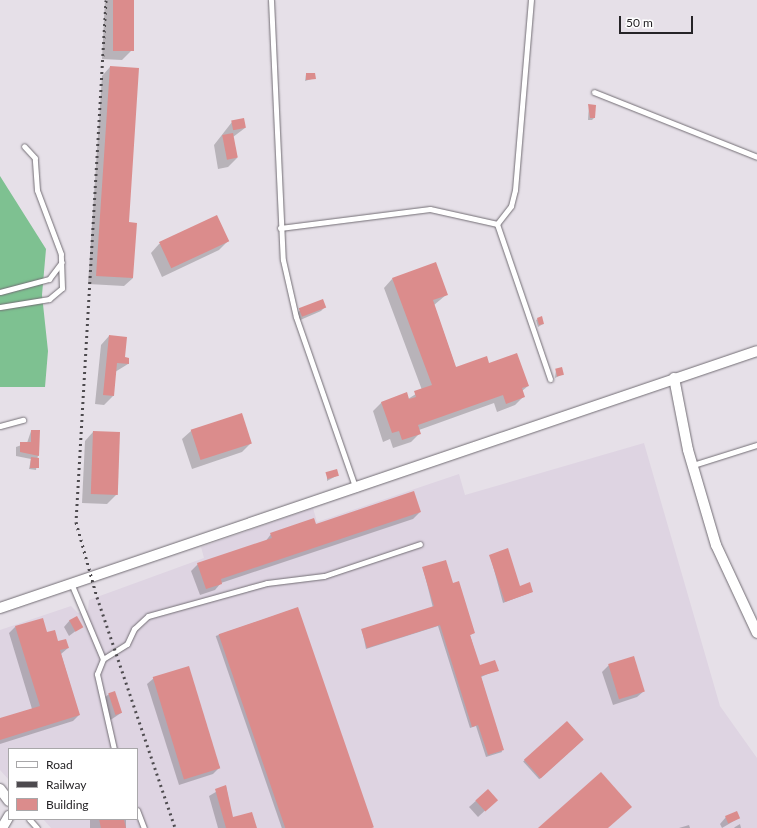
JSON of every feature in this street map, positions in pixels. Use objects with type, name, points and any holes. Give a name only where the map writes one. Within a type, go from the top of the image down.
[{"type":"street","points":[[0,608],[71,583],[356,489],[674,378],[757,351]]},
{"type":"street","points":[[674,378],[693,465],[716,545],[757,633]]},
{"type":"street","points":[[0,789],[8,801]]},
{"type":"street","points":[[2,828],[8,818]]},
{"type":"lane","points":[[271,0],[280,228],[296,317],[356,489]]},
{"type":"lane","points":[[498,224],[511,206],[516,190],[531,0]]},
{"type":"lane","points":[[594,92],[757,157]]},
{"type":"lane","points":[[0,307],[35,303],[58,294],[62,288],[62,262],[35,183],[35,158],[24,146]]},
{"type":"lane","points":[[280,228],[430,209],[498,224]]},
{"type":"lane","points":[[498,224],[550,379]]},
{"type":"lane","points":[[0,292],[49,279],[62,262]]},
{"type":"lane","points":[[0,426],[23,420]]},
{"type":"lane","points":[[693,465],[757,445]]},
{"type":"lane","points":[[114,748],[100,695],[97,674],[103,659],[127,644],[134,629],[148,616],[267,583],[324,576],[420,544]]},
{"type":"lane","points":[[71,583],[103,659]]},
{"type":"lane","points":[[138,813],[144,828]]},
{"type":"lane","points":[[30,820],[37,828]]},
{"type":"shaded area","points":[[644,443],[720,706],[757,758],[757,828],[51,828],[44,820],[138,820],[138,748],[8,748],[8,779],[0,770],[0,630],[71,606],[78,613],[88,610],[89,600],[204,558],[201,547],[313,508],[317,522],[459,474],[465,495]]},
{"type":"green space","points":[[0,176],[46,249],[42,295],[48,351],[45,387],[0,387]]},
{"type":"building","points":[[113,0],[134,0],[134,51],[113,51]]},
{"type":"building","points":[[110,66],[139,68],[129,222],[137,223],[133,278],[96,276]]},
{"type":"building","points":[[306,73],[315,73],[316,79],[306,80]]},
{"type":"building","points":[[588,104],[596,105],[595,118],[590,118]]},
{"type":"building","points":[[244,118],[246,128],[233,130],[231,120]]},
{"type":"building","points":[[233,133],[238,158],[227,160],[222,135]]},
{"type":"building","points":[[217,215],[229,241],[171,268],[159,242]]},
{"type":"building","points":[[436,262],[448,295],[433,300],[456,367],[487,356],[489,363],[517,353],[529,386],[522,388],[525,397],[506,404],[503,395],[418,425],[421,434],[402,440],[399,431],[392,433],[381,402],[407,392],[409,399],[416,397],[414,391],[432,385],[392,278]]},
{"type":"building","points":[[323,299],[326,307],[302,317],[299,308]]},
{"type":"building","points":[[542,316],[544,324],[539,325],[537,318]]},
{"type":"building","points":[[109,335],[127,337],[125,357],[129,358],[129,364],[117,363],[114,396],[103,395]]},
{"type":"building","points":[[562,367],[564,375],[557,376],[555,369]]},
{"type":"building","points":[[242,413],[252,443],[201,460],[191,430]]},
{"type":"building","points":[[31,430],[40,430],[39,456],[20,452],[20,442],[31,442]]},
{"type":"building","points":[[93,431],[120,432],[118,495],[91,494]]},
{"type":"building","points":[[31,457],[39,458],[39,468],[30,468]]},
{"type":"building","points":[[337,469],[339,476],[327,479],[325,472]]},
{"type":"building","points":[[414,491],[421,512],[221,579],[222,584],[206,589],[197,563],[272,538],[270,533],[314,518],[316,524]]},
{"type":"building","points":[[508,548],[520,586],[530,582],[533,592],[505,602],[489,555]]},
{"type":"building","points":[[446,560],[453,583],[459,581],[475,633],[470,635],[480,665],[495,660],[499,671],[481,676],[504,750],[488,755],[478,725],[472,727],[440,625],[367,648],[361,629],[434,606],[422,567]]},
{"type":"building","points":[[298,607],[374,827],[285,828],[219,634]]},
{"type":"building","points":[[77,616],[83,627],[75,632],[69,620]]},
{"type":"building","points":[[43,618],[47,632],[55,630],[58,641],[66,639],[69,648],[60,650],[80,715],[0,740],[0,718],[40,706],[15,626]]},
{"type":"building","points":[[634,656],[645,691],[619,699],[608,664]]},
{"type":"building","points":[[189,666],[220,768],[184,779],[153,677]]},
{"type":"building","points":[[115,691],[122,713],[115,715],[108,693]]},
{"type":"building","points":[[567,721],[584,740],[541,778],[524,760]]},
{"type":"building","points":[[601,772],[632,807],[608,828],[538,828]]},
{"type":"building","points":[[226,785],[233,817],[252,812],[257,828],[226,828],[215,789]]},
{"type":"building","points":[[488,789],[498,800],[485,812],[475,800]]},
{"type":"building","points":[[737,811],[740,818],[728,823],[725,816]]},
{"type":"building","points":[[99,820],[124,820],[126,828],[101,828]]},
{"type":"railway","points":[[106,0],[76,522],[97,597],[175,828]]}]
